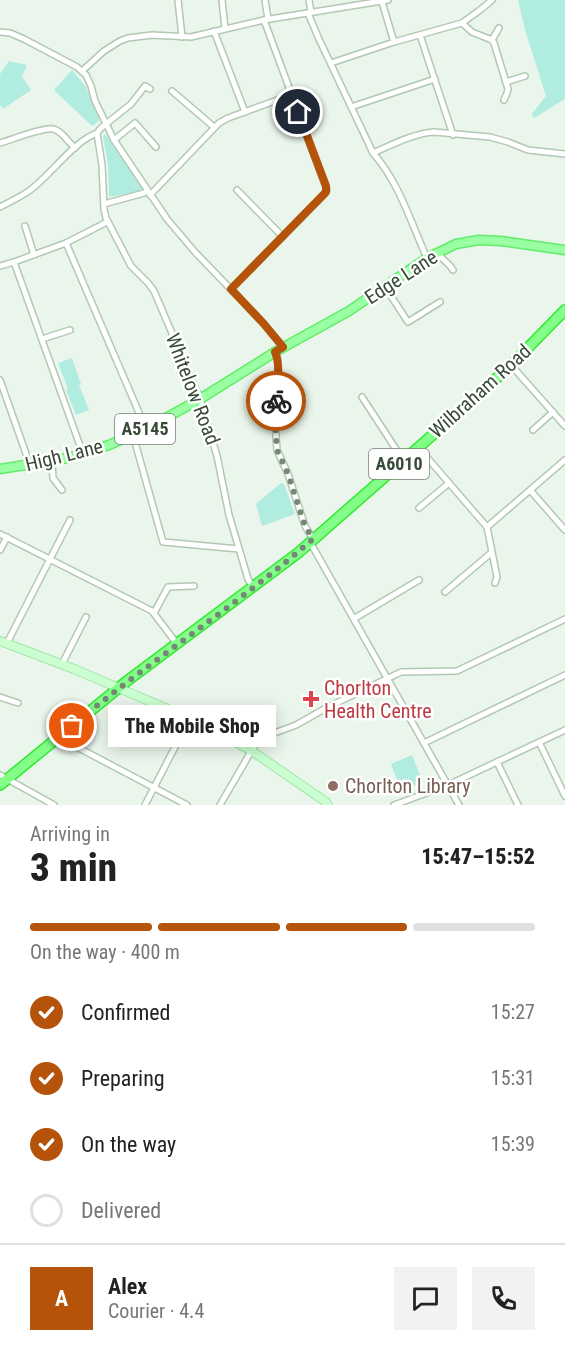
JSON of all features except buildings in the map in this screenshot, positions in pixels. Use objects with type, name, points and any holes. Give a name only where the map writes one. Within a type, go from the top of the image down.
[{"type":"highway","name":"Wilbraham Road","points":[[2,780],[119,688],[298,553],[511,364],[565,310]]},
{"type":"main road","name":"Edge Lane","points":[[279,350],[349,311],[437,252],[456,244],[479,240],[501,241],[565,250]]},
{"type":"main road","name":"High Lane","points":[[0,469],[52,462],[83,454],[133,435],[200,399],[279,350]]},
{"type":"main road","points":[[3,642],[62,664],[190,718],[252,751],[328,805]]},
{"type":"street","points":[[178,0],[182,37]]},
{"type":"street","points":[[222,0],[225,28]]},
{"type":"street","points":[[231,289],[324,195],[327,189],[291,95],[266,20],[265,0]]},
{"type":"street","points":[[309,0],[310,13],[331,63],[373,153],[395,186],[427,258]]},
{"type":"street","points":[[331,63],[462,22],[492,0]]},
{"type":"street","points":[[82,71],[104,51],[128,38],[152,35],[182,37],[266,20],[385,1],[394,42]]},
{"type":"street","points":[[462,22],[472,32],[492,40],[496,47],[506,82],[507,93],[504,100]]},
{"type":"street","points":[[492,40],[499,28]]},
{"type":"street","points":[[214,32],[244,112]]},
{"type":"street","points":[[0,33],[10,33],[24,39],[82,71],[89,80],[95,101],[114,140],[149,193],[178,233],[264,324],[279,350],[275,422],[277,450],[288,474],[305,526],[459,805]]},
{"type":"street","points":[[420,35],[453,135]]},
{"type":"street","points":[[506,82],[525,76]]},
{"type":"street","points":[[351,106],[435,79]]},
{"type":"street","points":[[0,207],[29,191],[75,148],[131,104],[145,86],[150,89]]},
{"type":"street","points":[[172,91],[214,127]]},
{"type":"street","points":[[104,204],[149,193],[170,176],[214,127],[228,118],[291,95]]},
{"type":"street","points":[[114,140],[135,123],[156,147]]},
{"type":"street","points":[[0,143],[53,129],[75,148]]},
{"type":"street","points":[[373,153],[430,132],[490,138],[528,150],[565,154]]},
{"type":"street","name":"Whitelow Road","points":[[97,133],[107,222],[131,266],[151,286],[200,399],[217,456],[238,549],[253,588]]},
{"type":"street","points":[[237,190],[283,237]]},
{"type":"street","points":[[0,266],[66,243],[107,222]]},
{"type":"street","points":[[25,226],[34,255]]},
{"type":"street","points":[[66,243],[146,429]]},
{"type":"street","points":[[437,252],[453,270]]},
{"type":"street","points":[[14,262],[83,454]]},
{"type":"street","points":[[385,286],[408,322],[440,302]]},
{"type":"street","points":[[42,339],[70,330]]},
{"type":"street","points":[[511,364],[565,426]]},
{"type":"street","points":[[0,380],[30,465]]},
{"type":"street","points":[[362,397],[403,460]]},
{"type":"street","points":[[533,430],[553,412]]},
{"type":"street","points":[[133,435],[163,542],[238,549]]},
{"type":"street","points":[[418,447],[487,527],[497,577],[495,583]]},
{"type":"street","points":[[487,527],[565,460]]},
{"type":"street","points":[[52,462],[53,478],[62,490]]},
{"type":"street","points":[[419,508],[448,483]]},
{"type":"street","points":[[530,490],[565,530]]},
{"type":"street","points":[[3,642],[70,520]]},
{"type":"street","points":[[0,534],[154,613],[177,644]]},
{"type":"street","points":[[0,550],[7,537]]},
{"type":"street","points":[[445,592],[491,553]]},
{"type":"street","points":[[355,618],[419,580]]},
{"type":"street","points":[[154,613],[168,587],[194,586]]},
{"type":"street","points":[[62,664],[86,617]]},
{"type":"street","points":[[220,805],[256,742],[261,738],[296,725],[401,672],[457,671],[565,619]]},
{"type":"street","points":[[424,743],[565,675]]},
{"type":"street","points":[[0,697],[18,703]]},
{"type":"street","points":[[145,805],[190,718]]},
{"type":"street","points":[[394,805],[403,804],[448,785],[565,730]]},
{"type":"street","points":[[58,737],[187,805]]},
{"type":"street","points":[[540,742],[565,796]]},
{"type":"street","points":[[497,762],[518,805]]},
{"type":"street","points":[[2,780],[54,805]]},
{"type":"shaded area","points":[[518,0],[565,0],[565,99],[534,118],[532,114],[546,96]]},
{"type":"shaded area","points":[[9,61],[27,65],[22,76],[31,90],[3,109],[0,105],[0,74]]},
{"type":"shaded area","points":[[72,70],[86,87],[99,119],[92,126],[54,90]]},
{"type":"shaded area","points":[[104,134],[142,189],[141,191],[109,197]]},
{"type":"shaded area","points":[[72,358],[89,410],[76,415],[58,363]]},
{"type":"shaded area","points":[[281,483],[284,484],[295,514],[262,526],[256,504]]},
{"type":"shaded area","points":[[412,755],[423,782],[401,790],[391,764]]},
{"type":"way so far","points":[[72,726],[133,676],[282,566],[313,539],[305,526],[288,474],[277,450],[276,401]]},
{"type":"place","name":"Chorlton Health Centre","points":[[311,699]]},
{"type":"place","name":"The Mobile Shop","points":[[72,726]]},
{"type":"place","name":"Chorlton Library","points":[[333,786]]},
{"type":"route","points":[[276,401],[278,360],[275,352],[283,347],[231,289],[326,192],[326,186],[298,112]]}]
